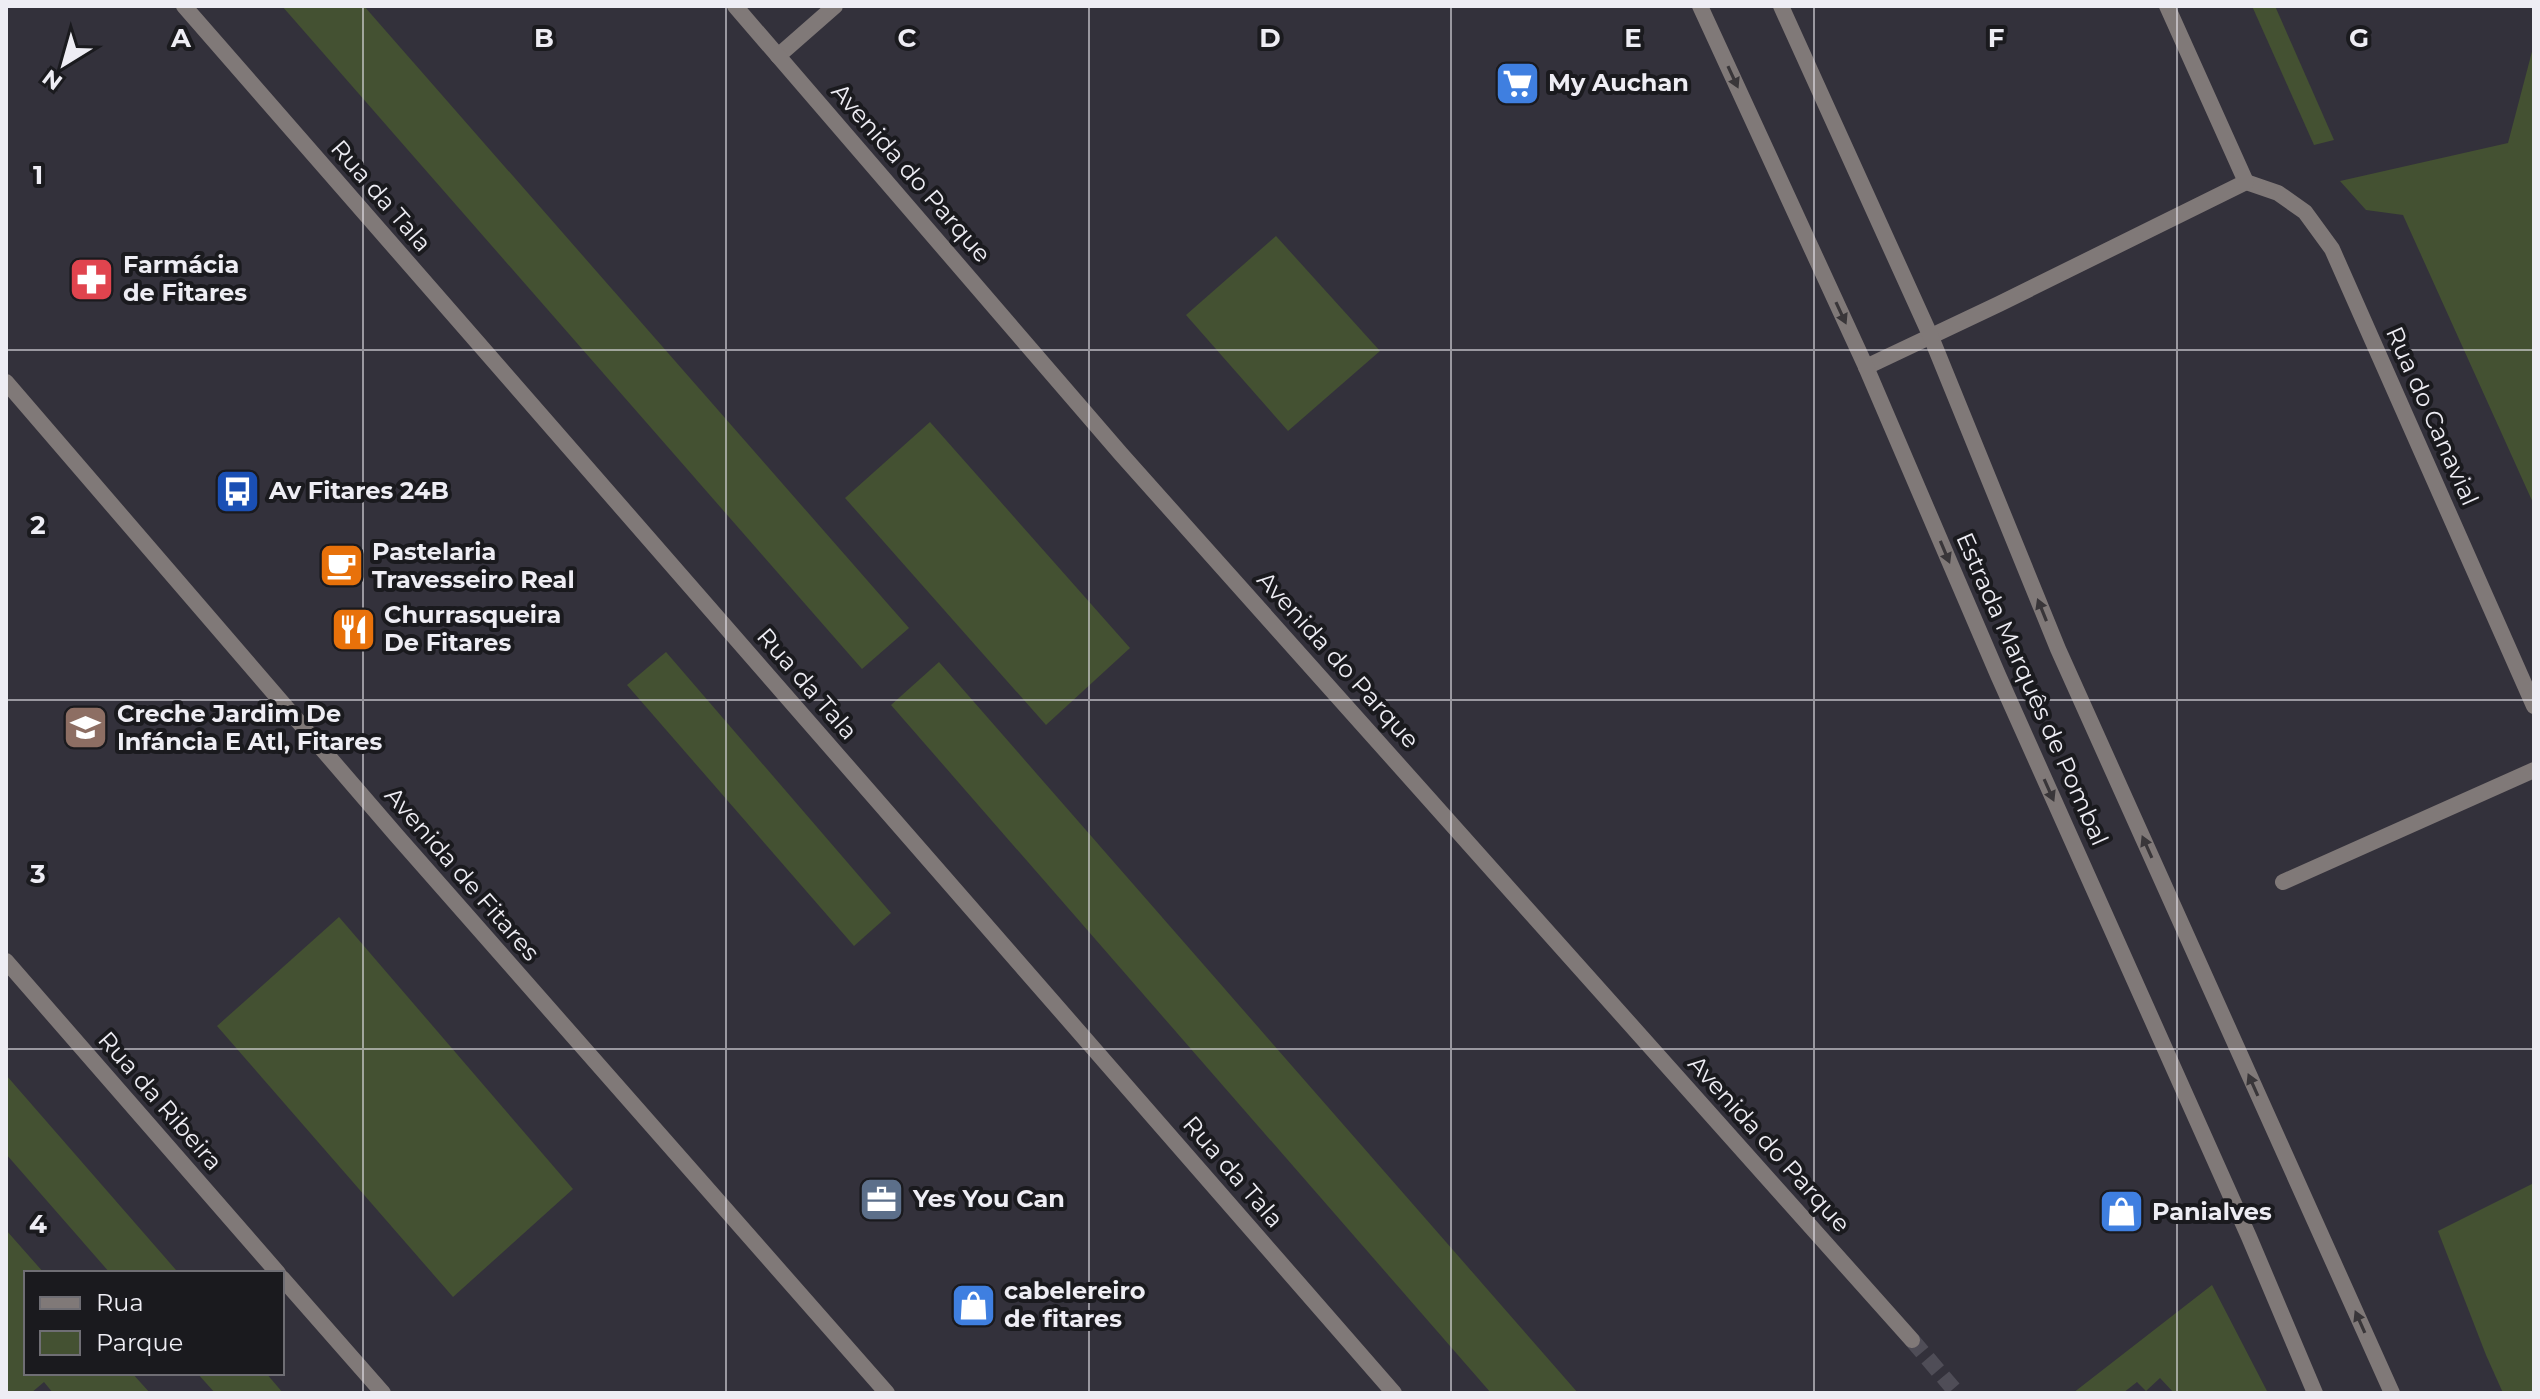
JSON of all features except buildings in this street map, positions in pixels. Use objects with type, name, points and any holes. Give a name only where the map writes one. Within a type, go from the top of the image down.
[{"type":"street","name":"Rua da Tala","points":[[184,6],[1394,1393]]},
{"type":"street","name":"Avenida do Parque","points":[[735,6],[1121,454],[1912,1340]]},
{"type":"street","points":[[778,56],[835,6]]},
{"type":"street","name":"Estrada Marquês de Pombal","points":[[1700,6],[1866,367],[1998,675],[2249,1237],[2315,1393]]},
{"type":"street","name":"Estrada Marquês de Pombal","points":[[1781,6],[1931,337],[2058,649],[2392,1393]]},
{"type":"street","points":[[1866,367],[2246,182],[2167,6]]},
{"type":"street","name":"Rua do Canavial","points":[[2246,182],[2278,193],[2305,212],[2332,249],[2534,706]]},
{"type":"street","name":"Avenida de Fitares","points":[[6,382],[408,848],[887,1393]]},
{"type":"street","points":[[2283,882],[2534,770]]},
{"type":"street","name":"Rua da Ribeira","points":[[6,961],[276,1271]]},
{"type":"street","points":[[284,1280],[383,1393]]},
{"type":"green space","points":[[282,6],[364,6],[909,628],[862,669]]},
{"type":"green space","points":[[2252,6],[2275,6],[2334,140],[2314,145]]},
{"type":"green space","points":[[2534,44],[2534,505],[2403,215],[2366,210],[2340,181],[2508,143]]},
{"type":"green space","points":[[1276,236],[1380,351],[1288,431],[1186,315]]},
{"type":"green space","points":[[930,422],[1130,648],[1046,725],[845,498]]},
{"type":"green space","points":[[666,652],[891,913],[854,946],[627,685]]},
{"type":"green space","points":[[939,662],[1578,1393],[1491,1393],[891,705]]},
{"type":"green space","points":[[339,917],[573,1189],[453,1297],[217,1026]]},
{"type":"green space","points":[[6,1075],[176,1270],[108,1271],[6,1154]]},
{"type":"green space","points":[[2534,1183],[2534,1393],[2503,1393],[2438,1231]]},
{"type":"green space","points":[[6,1230],[42,1271],[24,1271],[24,1375],[134,1375],[150,1393],[53,1393],[44,1382],[31,1393],[6,1393]]},
{"type":"green space","points":[[2212,1285],[2268,1393],[2174,1393],[2160,1378],[2146,1391],[2137,1382],[2123,1393],[2073,1393]]},
{"type":"green space","points":[[199,1375],[268,1375],[283,1393],[215,1393]]},
{"type":"tunnel","points":[[1912,1340],[1957,1393]]},
{"type":"place","name":"My Auchan","points":[[1517,83]]},
{"type":"place","name":"Farmácia de Fitares","points":[[92,279]]},
{"type":"place","name":"Av Fitares 24B","points":[[238,491]]},
{"type":"place","name":"Pastelaria Travesseiro Real","points":[[341,566]]},
{"type":"place","name":"Churrasqueira De Fitares","points":[[353,629]]},
{"type":"place","name":"Creche Jardim De Infáncia E Atl, Fitares","points":[[86,728]]},
{"type":"place","name":"Yes You Can","points":[[882,1199]]},
{"type":"place","name":"Panialves","points":[[2121,1212]]},
{"type":"place","name":"cabelereiro de fitares","points":[[973,1305]]}]
